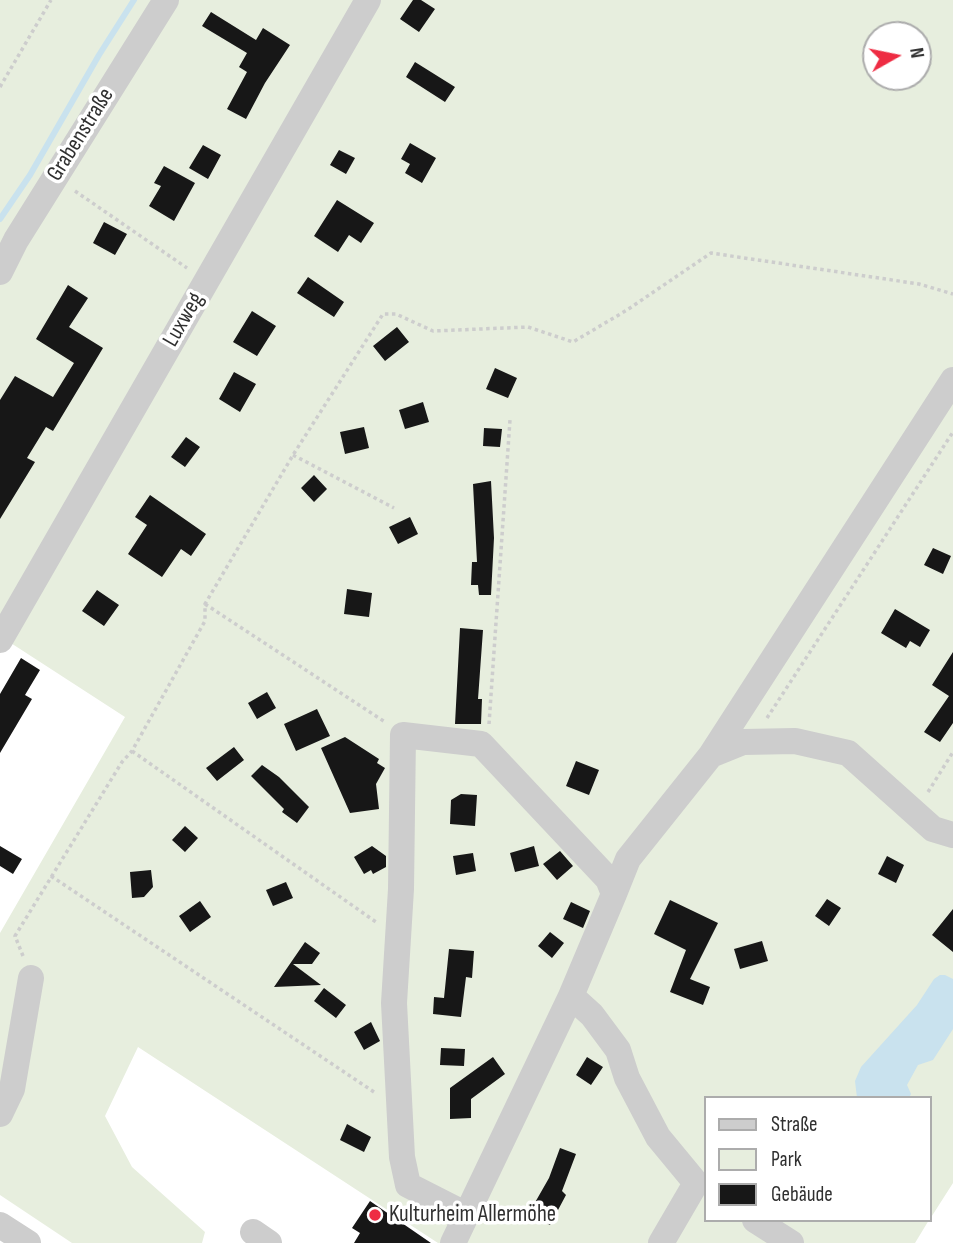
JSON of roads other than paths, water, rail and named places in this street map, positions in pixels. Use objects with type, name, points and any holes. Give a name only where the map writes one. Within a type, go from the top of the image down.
[{"type":"street","name":"Grabenstraße","points":[[0,272],[16,240],[166,0]]},
{"type":"street","name":"Luxweg","points":[[0,640],[368,0]]},
{"type":"street","points":[[453,1243],[571,996],[628,859],[711,755],[953,380]]},
{"type":"street","points":[[466,1214],[408,1185],[402,1157],[394,1003],[403,735],[481,744],[608,879],[614,894]]},
{"type":"street","points":[[711,755],[743,743],[795,741],[848,753],[933,829],[953,835]]},
{"type":"street","points":[[0,1114],[12,1090],[30,978]]},
{"type":"street","points":[[571,996],[592,1015],[618,1051],[627,1078],[658,1137],[701,1186],[661,1243]]},
{"type":"street","points":[[758,1222],[792,1243]]},
{"type":"water","points":[[945,975],[953,979],[953,1029],[933,1060],[918,1065],[907,1085],[910,1096],[857,1096],[855,1081],[861,1067],[917,1005],[934,979]]},
{"type":"waterway","points":[[0,219],[30,175],[134,0]]},
{"type":"place","name":"Kulturheim Allermöhe","points":[[375,1215]]}]
